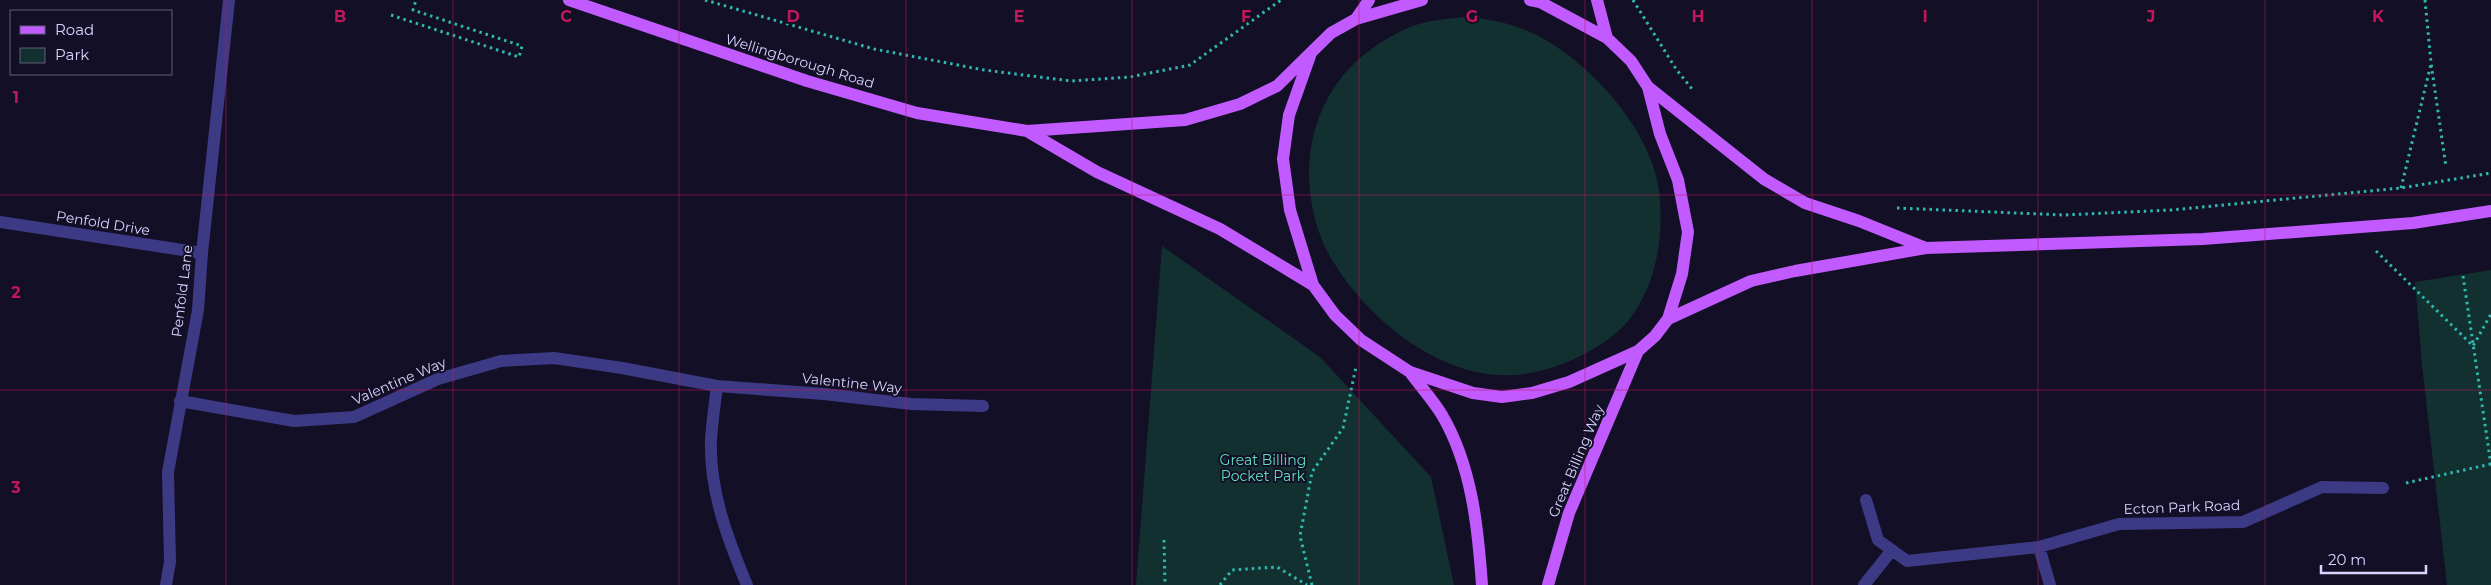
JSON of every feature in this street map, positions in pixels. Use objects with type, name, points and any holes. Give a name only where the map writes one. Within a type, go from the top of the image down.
[{"type":"main road","name":"Wellingborough Road","points":[[569,0],[807,81],[917,113],[1027,131],[1185,120],[1240,104],[1277,86],[1331,33],[1356,19]]},
{"type":"main road","points":[[1356,19],[1369,0]]},
{"type":"main road","points":[[1356,19],[1422,0]]},
{"type":"main road","points":[[1530,0],[1540,2],[1607,38],[1631,61],[1648,87],[1764,179],[1805,203],[1859,220],[1926,248]]},
{"type":"main road","points":[[1596,0],[1607,38]]},
{"type":"main road","points":[[1311,54],[1289,115],[1283,160],[1290,210],[1313,285],[1336,315],[1361,340],[1410,372],[1473,393],[1502,397],[1532,394],[1569,382],[1638,351],[1655,336],[1668,319],[1682,274],[1688,232],[1678,180],[1660,134],[1648,87]]},
{"type":"main road","name":"Wellingborough Road","points":[[1027,131],[1097,172],[1220,229],[1313,285]]},
{"type":"main road","points":[[1668,319],[1751,281],[1795,271],[1926,248],[2203,239],[2413,223],[2491,211]]},
{"type":"main road","name":"Great Billing Way","points":[[1548,585],[1569,512],[1638,351]]},
{"type":"main road","points":[[1410,372],[1442,415],[1463,460],[1476,523],[1482,585]]},
{"type":"street","name":"Penfold Lane","points":[[166,585],[170,562],[168,472],[198,310],[202,253],[229,0]]},
{"type":"street","name":"Penfold Drive","points":[[0,222],[202,253]]},
{"type":"street","name":"Valentine Way","points":[[180,401],[294,421],[354,417],[447,376],[501,360],[554,358],[622,368],[717,386],[824,394],[911,404],[984,406]]},
{"type":"street","points":[[717,386],[711,440],[714,487],[731,547],[747,585]]},
{"type":"street","name":"Ecton Park Road","points":[[1866,500],[1878,540],[1907,560],[2039,547],[2120,524],[2243,522],[2322,487],[2383,488]]},
{"type":"street","points":[[2039,547],[2050,585]]},
{"type":"street","points":[[1864,585],[1892,550]]},
{"type":"path","points":[[391,15],[519,57],[522,46],[413,10],[416,0]]},
{"type":"path","points":[[705,0],[874,49],[984,70],[1071,81],[1130,77],[1190,66],[1281,0]]},
{"type":"path","points":[[1633,0],[1676,69],[1694,90]]},
{"type":"path","points":[[2425,0],[2431,63],[2446,167]]},
{"type":"path","points":[[2401,188],[2431,63]]},
{"type":"path","points":[[1895,208],[2064,215],[2171,210],[2401,188],[2491,173]]},
{"type":"path","points":[[2352,228],[2474,346]]},
{"type":"path","points":[[2383,488],[2491,465],[2463,276]]},
{"type":"path","points":[[2474,346],[2491,314]]},
{"type":"path","points":[[1312,585],[1300,536],[1312,472],[1342,428],[1361,340]]},
{"type":"path","points":[[1164,540],[1165,585]]},
{"type":"path","points":[[1220,585],[1232,570],[1277,567],[1307,585]]},
{"type":"green space","points":[[1465,17],[1496,21],[1525,30],[1544,39],[1581,65],[1599,82],[1630,121],[1643,142],[1658,184],[1660,228],[1658,250],[1653,272],[1645,293],[1634,312],[1620,329],[1603,343],[1579,357],[1553,367],[1526,374],[1498,375],[1473,371],[1448,363],[1424,351],[1381,319],[1362,300],[1331,258],[1315,220],[1311,199],[1309,178],[1310,153],[1315,129],[1323,107],[1349,69],[1387,39],[1410,27],[1430,21]]},
{"type":"green space","name":"Great Billing Pocket Park","points":[[1162,246],[1320,357],[1431,477],[1454,585],[1136,585]]},
{"type":"green space","points":[[2491,270],[2491,585],[2447,585],[2422,365],[2415,282]]}]
